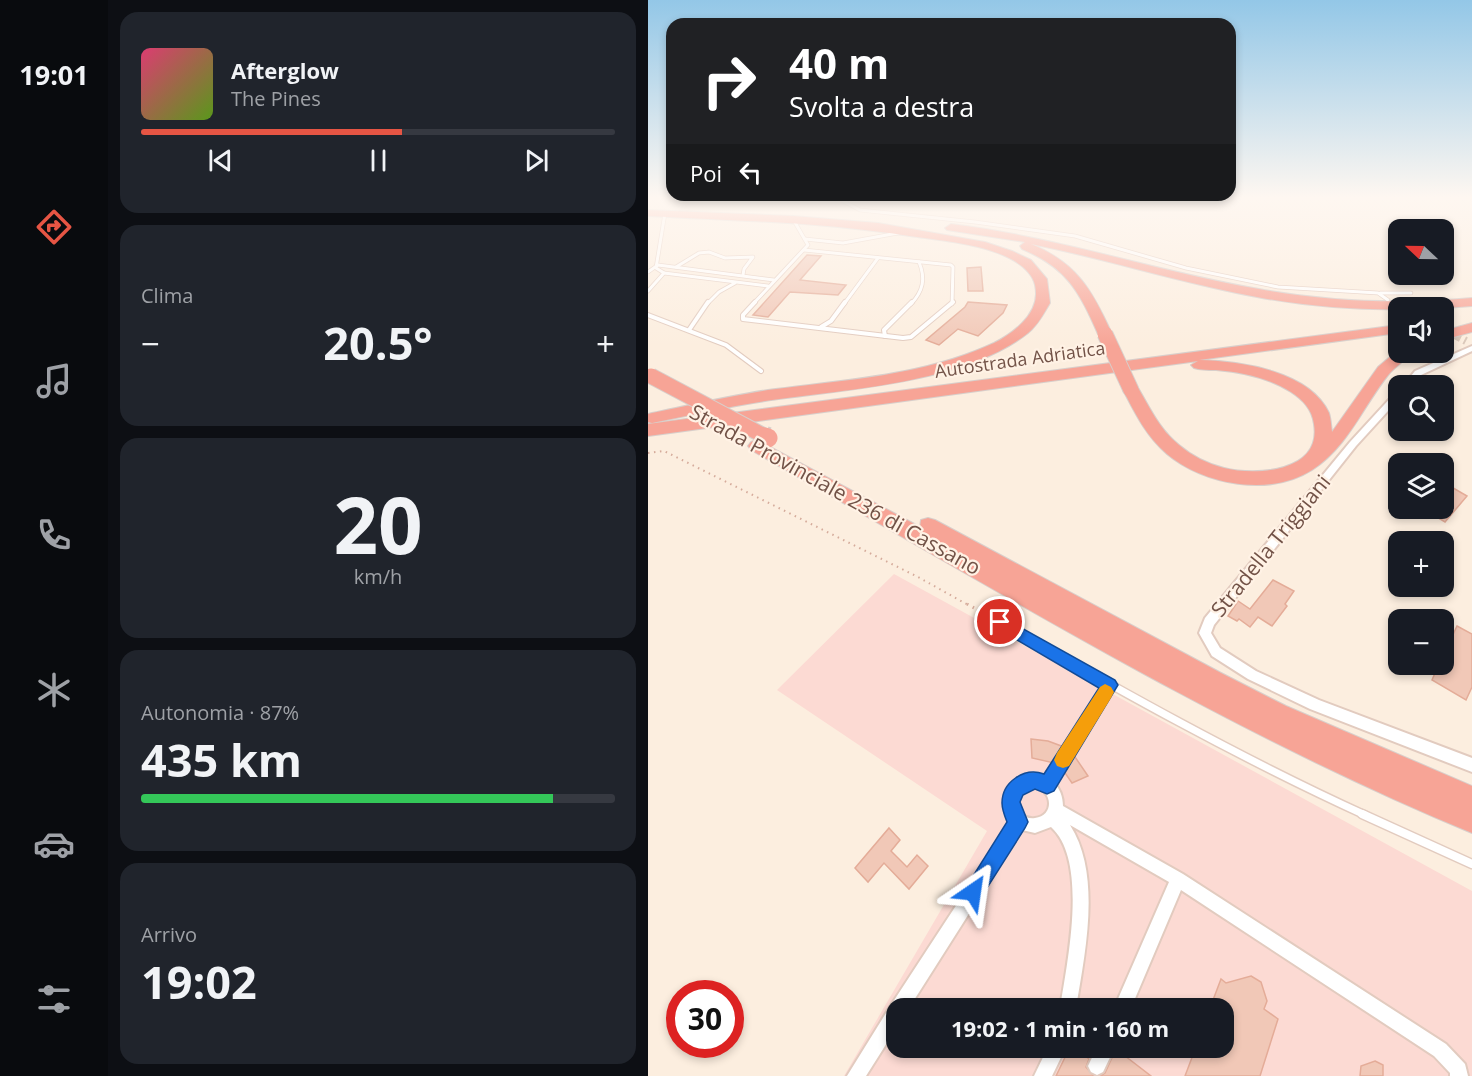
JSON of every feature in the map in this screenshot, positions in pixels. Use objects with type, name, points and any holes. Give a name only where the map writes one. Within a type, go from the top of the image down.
[{"type":"highway","points":[[648,419],[712,405],[841,386],[947,365],[984,352],[1024,329],[1043,303],[1040,278],[1032,267],[1020,259],[982,246]]},
{"type":"highway","points":[[1027,246],[1063,264],[1078,280],[1146,420],[1161,438],[1183,458],[1231,476],[1257,478],[1287,473],[1307,465],[1333,441],[1382,372],[1392,363]]},
{"type":"highway","points":[[1061,246],[1228,287],[1289,298],[1370,304],[1472,302]]},
{"type":"highway","points":[[1454,311],[1472,309]]},
{"type":"highway","points":[[1454,321],[1472,319]]},
{"type":"highway","name":"Autostrada Adriatica","points":[[648,419],[1388,321]]},
{"type":"highway","points":[[1454,333],[1472,327]]},
{"type":"highway","name":"Autostrada Adriatica","points":[[648,430],[1388,330]]},
{"type":"highway","points":[[964,388],[1191,366],[1222,366],[1266,373],[1294,387],[1321,415],[1324,430],[1322,440],[1307,465]]},
{"type":"highway","name":"Strada Provinciale 236 di Cassano","points":[[649,379],[1215,701],[1342,762],[1472,820]]},
{"type":"highway","name":"Strada Provinciale 236 di Cassano","points":[[763,442],[1214,681],[1289,718],[1472,799]]},
{"type":"street","points":[[1416,375],[1470,345]]},
{"type":"street","name":"Stradella Triggiani","points":[[1388,406],[1353,444],[1209,622],[1205,633],[1216,652],[1252,675],[1315,705],[1472,765]]},
{"type":"street","points":[[1035,780],[1047,785],[1054,795],[1053,813],[1046,823],[1032,827],[1019,822],[1014,816],[1011,802],[1016,789],[1021,784],[1035,780]]},
{"type":"street","points":[[1053,813],[1178,879],[1440,1050],[1459,1070],[1459,1076]]},
{"type":"street","points":[[1053,813],[1067,832],[1080,869],[1079,938],[1070,998]]},
{"type":"street","points":[[906,998],[1019,822]]},
{"type":"street","points":[[1126,998],[1178,879]]},
{"type":"street","points":[[856,1076],[886,1029]]},
{"type":"street","points":[[1043,1076],[1052,1058]]},
{"type":"street","points":[[1097,1066],[1101,1058]]},
{"type":"lane","points":[[661,246],[657,270],[664,273],[768,286]]},
{"type":"lane","points":[[804,249],[940,263],[953,267],[952,303],[911,337],[903,338],[743,319],[742,315],[768,286],[774,280],[804,249],[807,246]]},
{"type":"lane","points":[[1110,246],[1186,268],[1278,287],[1410,293]]},
{"type":"lane","points":[[672,268],[706,252],[714,257],[753,257],[744,269],[743,275]]},
{"type":"lane","points":[[819,327],[826,326],[831,321],[878,258]]},
{"type":"lane","points":[[885,336],[884,330],[921,294],[924,273],[919,262]]},
{"type":"lane","points":[[648,272],[658,265],[774,280]]},
{"type":"lane","points":[[648,291],[664,273]]},
{"type":"lane","points":[[688,330],[696,324],[711,300],[727,287],[738,282]]},
{"type":"lane","points":[[1378,293],[1388,300]]},
{"type":"lane","points":[[648,315],[726,345],[761,371]]},
{"type":"lane","points":[[1000,622],[1110,685],[1297,784],[1472,864]]},
{"type":"lane","points":[[1047,785],[1110,685]]},
{"type":"path","points":[[648,453],[664,451],[918,577],[1000,622]]},
{"type":"shaded area","points":[[894,574],[1472,891],[1472,1076],[844,1076],[886,1004],[886,1058],[1234,1058],[1234,998],[890,998],[987,831],[777,690]]},
{"type":"building","points":[[807,255],[821,256],[800,280],[846,285],[838,295],[790,292],[768,317],[753,315]]},
{"type":"building","points":[[981,267],[983,291],[968,291],[967,268]]},
{"type":"building","points":[[968,302],[1007,305],[1003,313],[978,336],[958,329],[939,345],[926,340],[965,307]]},
{"type":"building","points":[[1454,488],[1467,496],[1454,511]]},
{"type":"building","points":[[1273,580],[1294,591],[1285,604],[1287,606],[1272,626],[1258,617],[1250,627],[1239,619],[1237,621],[1228,616],[1238,601],[1250,609]]},
{"type":"building","points":[[1457,626],[1472,634],[1472,687],[1466,700],[1432,680],[1434,675],[1454,675],[1454,632]]},
{"type":"building","points":[[1031,739],[1048,741],[1064,747],[1054,763],[1032,758]]},
{"type":"building","points":[[1073,754],[1088,776],[1072,783],[1063,770]]},
{"type":"building","points":[[889,828],[900,840],[891,851],[907,867],[917,855],[928,866],[909,889],[884,863],[868,882],[855,868]]},
{"type":"building","points":[[1251,976],[1261,982],[1267,1001],[1264,1009],[1278,1019],[1260,1076],[1185,1076],[1192,1058],[1234,1058],[1234,998],[1214,998],[1221,979],[1226,983]]},
{"type":"building","points":[[1065,1058],[1088,1058],[1086,1067],[1094,1076],[1056,1076]]},
{"type":"building","points":[[1112,1058],[1128,1058],[1151,1076],[1100,1076],[1105,1073]]},
{"type":"building","points":[[1375,1061],[1383,1065],[1383,1076],[1360,1076],[1361,1066]]},
{"type":"tunnel","points":[[1454,335],[1466,341]]},
{"type":"slow traffic","points":[[1063,760],[1105,692]]},
{"type":"route","points":[[973,892],[1019,822],[1014,816],[1011,802],[1016,789],[1021,784],[1035,780],[1047,785],[1110,685],[1000,622]]}]
